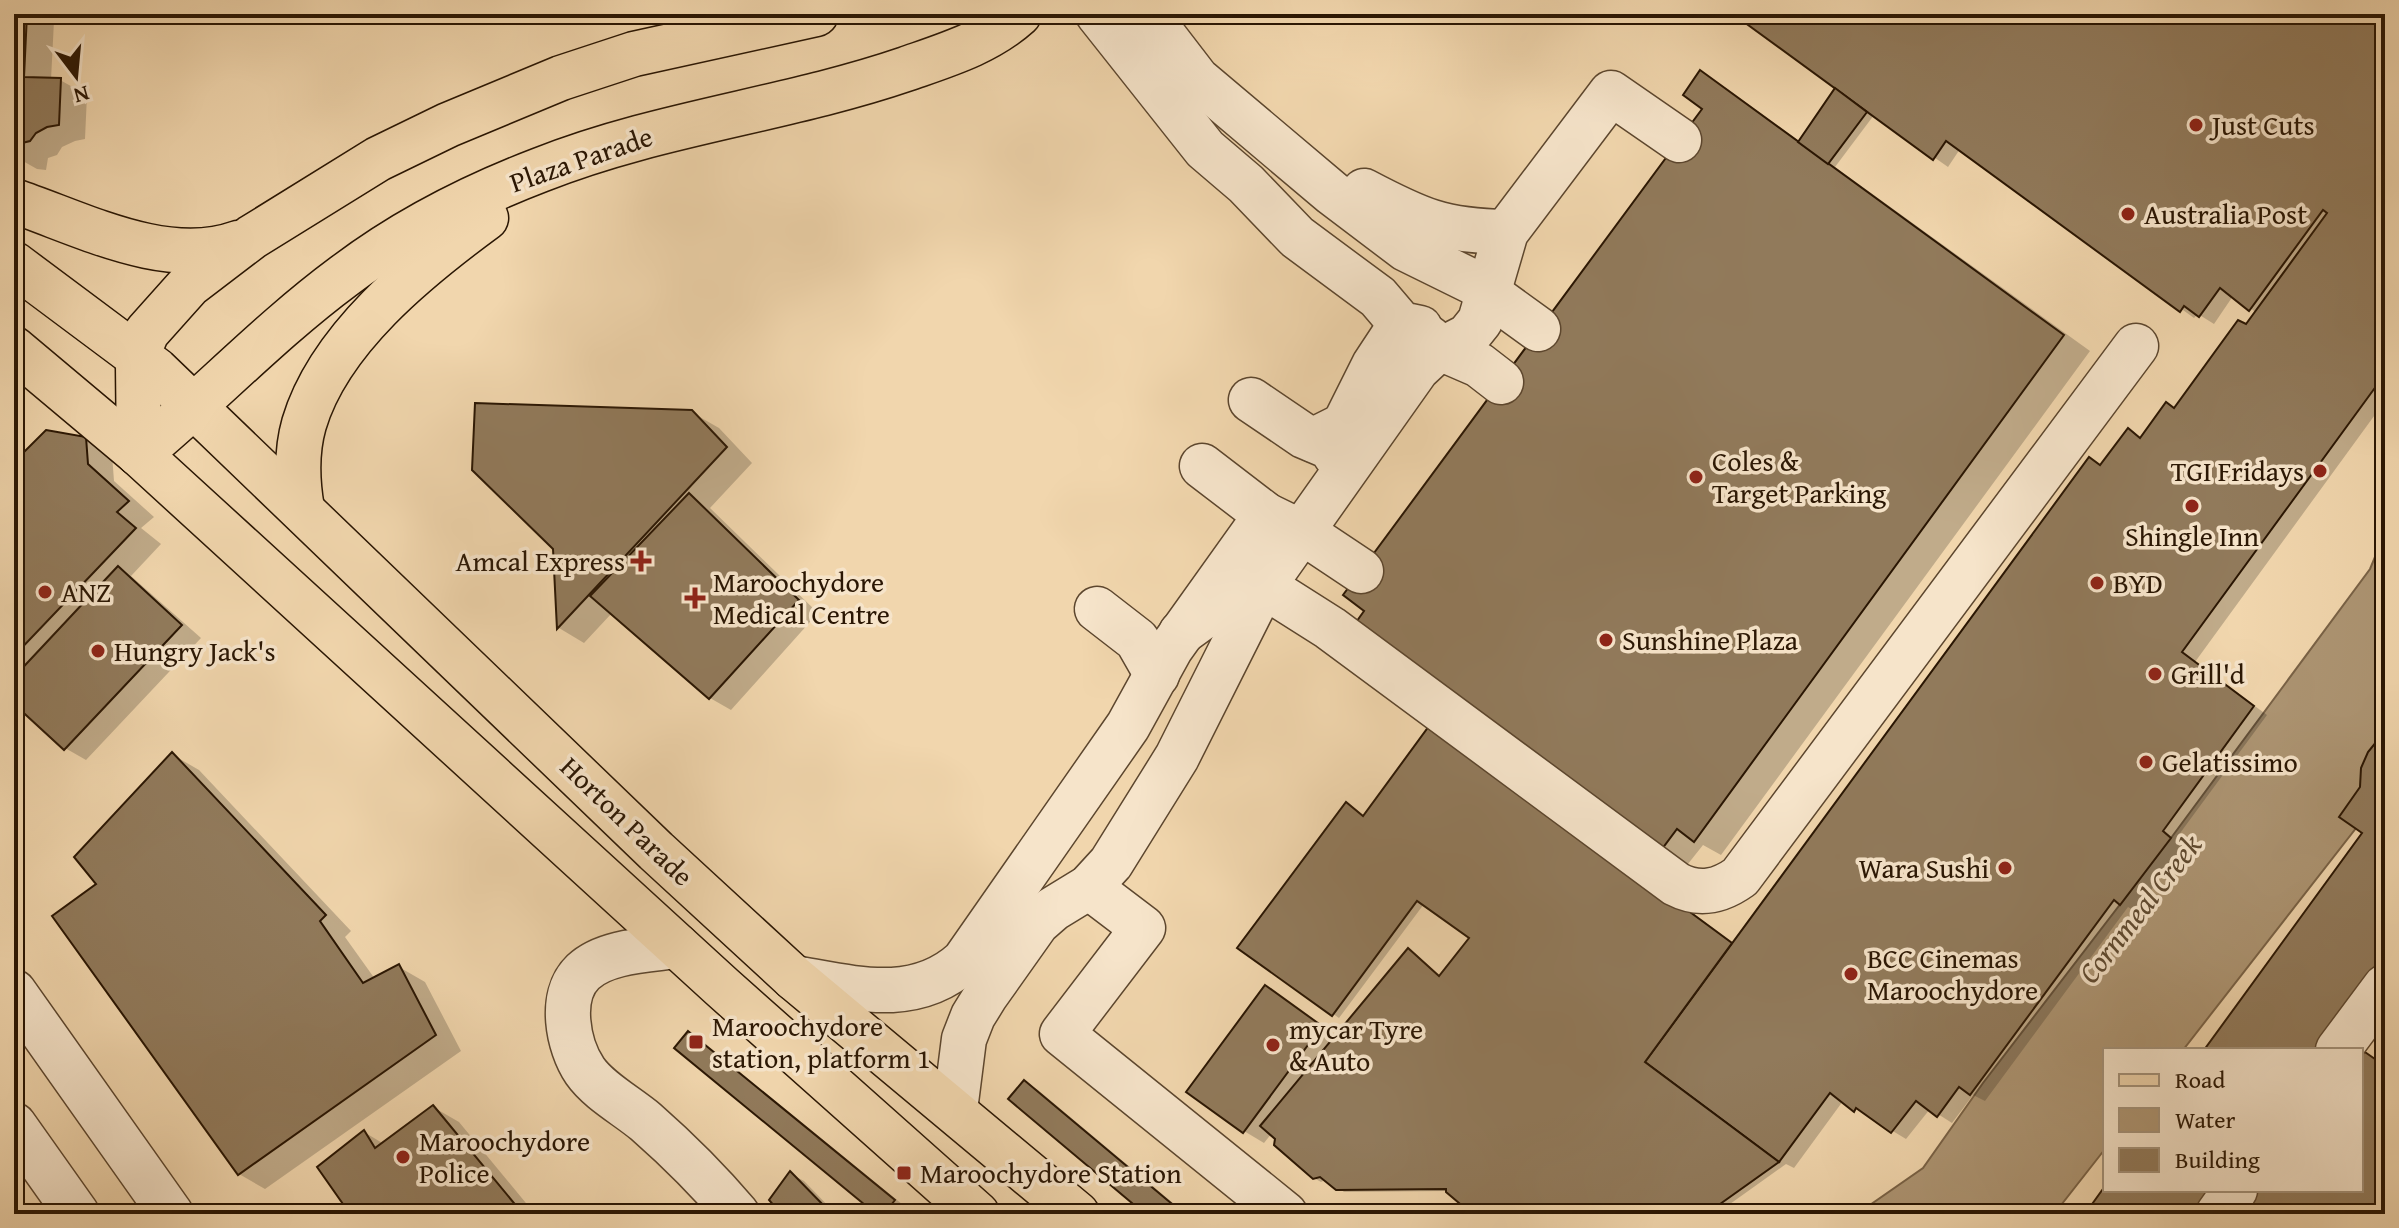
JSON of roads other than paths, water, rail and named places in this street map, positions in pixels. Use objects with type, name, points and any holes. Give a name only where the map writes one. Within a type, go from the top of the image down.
[{"type":"main road","points":[[139,454],[139,355],[147,332],[175,299],[209,268],[252,237],[378,159],[448,125],[561,78],[634,54],[816,14]]},
{"type":"main road","name":"Plaza Parade","points":[[139,454],[342,277],[374,255],[466,203],[563,161],[625,140],[861,84],[956,52],[1019,14]]},
{"type":"main road","points":[[302,509],[297,469],[303,426],[317,392],[361,328],[412,276],[563,161]]},
{"type":"main road","points":[[14,201],[171,252],[218,249],[252,237]]},
{"type":"main road","name":"Horton Parade","points":[[14,264],[139,355],[656,851],[794,978],[1077,1214]]},
{"type":"main road","name":"Horton Parade","points":[[14,349],[139,454],[677,946],[977,1214]]},
{"type":"street","points":[[1098,14],[1182,91],[1336,177],[1420,219],[1451,228],[1506,232]]},
{"type":"street","points":[[1147,14],[1205,149],[1246,184],[1297,237],[1378,297],[1421,334],[1479,365],[1501,382]]},
{"type":"street","points":[[1314,440],[1346,421],[1370,372],[1421,334],[1468,336],[1474,329],[1480,321],[1506,232],[1611,93],[1679,140]]},
{"type":"street","points":[[1263,134],[1406,249],[1489,293],[1538,329]]},
{"type":"street","points":[[794,978],[893,991],[928,985],[958,967],[1128,726],[1181,633],[1284,523],[1333,490],[1417,369],[1421,334]]},
{"type":"street","points":[[1181,633],[1240,593],[1262,588],[1287,599],[1676,884],[1690,891],[1707,892],[1726,887],[1740,877],[2136,346]]},
{"type":"street","points":[[1251,400],[1296,431],[1330,447],[1336,456],[1337,473],[1333,490]]},
{"type":"street","points":[[1202,466],[1361,571]]},
{"type":"street","points":[[955,1110],[959,1061],[973,1016],[1037,923],[1053,909],[1089,887],[1111,863],[1177,757],[1262,588],[1284,523]]},
{"type":"street","points":[[1097,609],[1137,640],[1157,675]]},
{"type":"street","points":[[1089,887],[1143,928],[1062,1034],[1285,1214]]},
{"type":"street","points":[[677,946],[624,954],[604,960],[583,972],[572,989],[569,1008],[572,1042],[587,1074],[690,1161],[737,1214]]},
{"type":"street","points":[[2339,1048],[2385,987]]},
{"type":"street","points":[[14,992],[171,1214]]},
{"type":"street","points":[[14,1125],[77,1214]]},
{"type":"street","points":[[2218,1214],[2234,1192]]},
{"type":"water","name":"Cornmeal Creek","points":[[2385,533],[2385,791],[2185,1048],[2103,1048],[2103,1152],[2054,1214],[1857,1214],[1923,1168],[1983,1083],[2171,838],[2370,569]]},
{"type":"place","name":"Just Cuts","points":[[2196,125]]},
{"type":"place","name":"Australia Post","points":[[2128,214]]},
{"type":"place","name":"TGI Fridays","points":[[2320,471]]},
{"type":"place","name":"Coles & Target Parking","points":[[1696,477]]},
{"type":"place","name":"Shingle Inn","points":[[2192,506]]},
{"type":"place","name":"Amcal Express","points":[[641,561]]},
{"type":"place","name":"BYD","points":[[2097,583]]},
{"type":"place","name":"ANZ","points":[[45,592]]},
{"type":"place","name":"Maroochydore Medical Centre","points":[[695,598]]},
{"type":"place","name":"Sunshine Plaza","points":[[1606,640]]},
{"type":"place","name":"Hungry Jack's","points":[[98,651]]},
{"type":"place","name":"Grill'd","points":[[2155,674]]},
{"type":"place","name":"Gelatissimo","points":[[2146,762]]},
{"type":"place","name":"Wara Sushi","points":[[2005,868]]},
{"type":"place","name":"BCC Cinemas Maroochydore","points":[[1851,974]]},
{"type":"place","name":"Maroochydore station, platform 1","points":[[696,1042]]},
{"type":"place","name":"mycar Tyre & Auto","points":[[1273,1045]]},
{"type":"place","name":"Maroochydore Police","points":[[403,1157]]},
{"type":"place","name":"Maroochydore Station","points":[[904,1173]]}]
